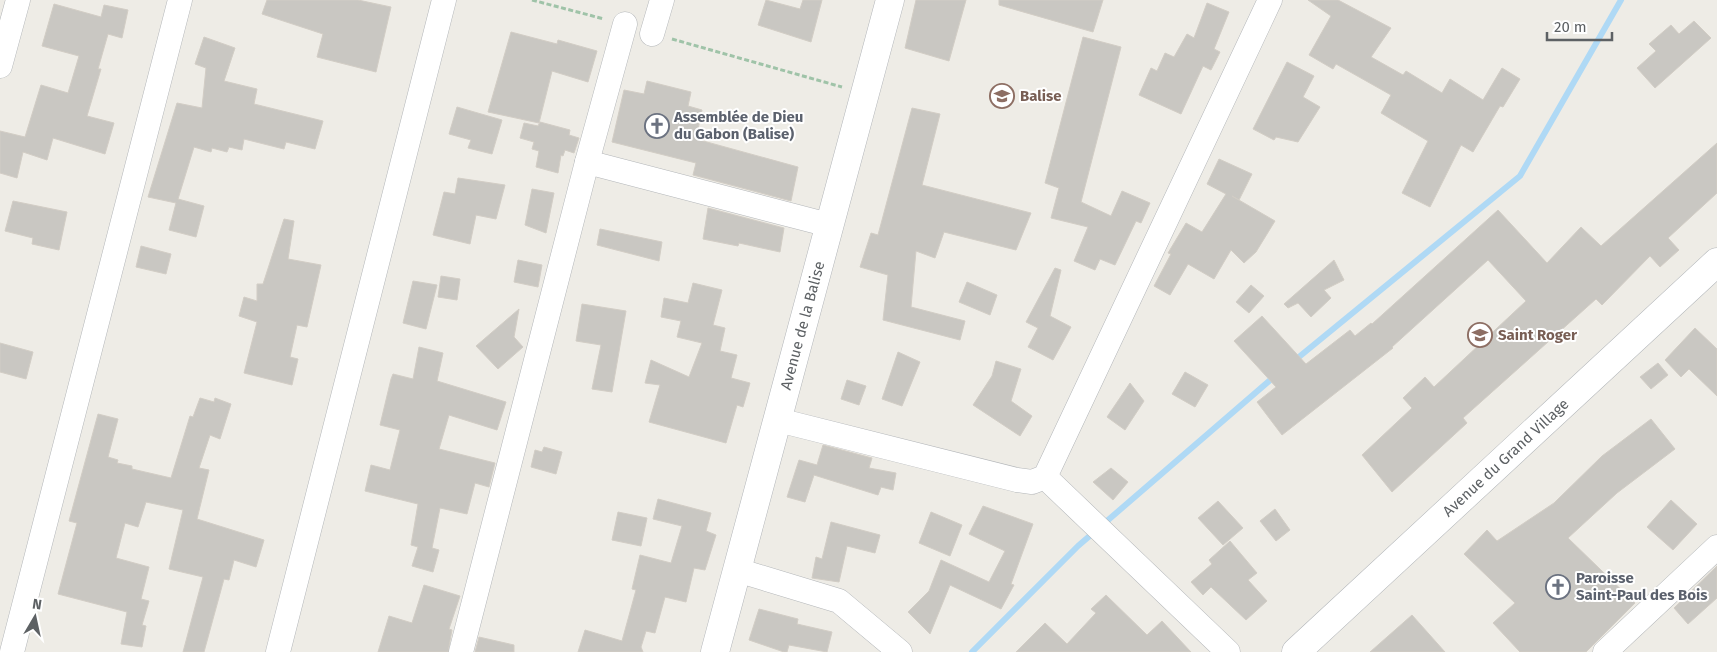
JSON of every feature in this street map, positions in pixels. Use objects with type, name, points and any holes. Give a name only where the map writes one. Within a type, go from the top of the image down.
[{"type":"street","points":[[0,66],[18,0]]},
{"type":"street","points":[[12,652],[180,0]]},
{"type":"street","points":[[278,652],[444,0]]},
{"type":"street","points":[[652,34],[662,0]]},
{"type":"street","name":"Avenue de la Balise","points":[[715,652],[890,0]]},
{"type":"street","points":[[778,420],[1017,480],[1032,482],[1045,477],[1270,0]]},
{"type":"street","points":[[461,652],[587,162],[625,24]]},
{"type":"street","points":[[587,162],[830,225]]},
{"type":"street","name":"Avenue du Grand Village","points":[[1296,652],[1717,262]]},
{"type":"street","points":[[1045,477],[1228,652]]},
{"type":"street","points":[[1605,652],[1717,547]]},
{"type":"street","points":[[737,570],[839,601],[900,652]]},
{"type":"path","points":[[532,0],[625,24]]},
{"type":"path","points":[[652,34],[865,94]]},
{"type":"building","points":[[267,0],[358,0],[391,7],[376,72],[317,57],[323,34],[262,14]]},
{"type":"building","points":[[766,0],[800,9],[803,0],[822,0],[811,42],[758,25]]},
{"type":"building","points":[[916,0],[966,0],[949,61],[905,48]]},
{"type":"building","points":[[999,0],[1103,0],[1093,32],[999,5]]},
{"type":"building","points":[[1308,0],[1338,0],[1391,28],[1371,57],[1403,75],[1406,71],[1442,93],[1450,79],[1483,100],[1502,68],[1520,79],[1503,107],[1500,106],[1473,152],[1461,145],[1430,207],[1402,193],[1428,141],[1381,113],[1391,95],[1336,64],[1333,69],[1309,55],[1331,16]]},
{"type":"building","points":[[1207,3],[1229,12],[1214,49],[1220,52],[1211,70],[1203,66],[1181,114],[1139,95],[1151,68],[1157,71],[1165,53],[1174,57],[1187,34],[1194,38]]},
{"type":"building","points":[[54,4],[101,17],[104,5],[128,10],[122,38],[108,34],[98,69],[101,69],[87,116],[114,123],[105,154],[53,138],[47,160],[23,152],[17,178],[0,173],[0,131],[25,137],[41,85],[68,93],[79,56],[42,46]]},
{"type":"building","points":[[1694,21],[1711,38],[1655,88],[1637,68],[1656,51],[1649,44],[1671,25],[1679,34]]},
{"type":"building","points":[[511,32],[557,44],[558,40],[597,51],[588,82],[552,71],[539,123],[488,112]]},
{"type":"building","points":[[204,37],[235,48],[224,81],[257,89],[254,104],[323,121],[315,149],[286,142],[284,149],[244,139],[242,150],[229,147],[227,152],[212,148],[211,152],[194,147],[178,199],[204,206],[196,237],[169,230],[176,203],[148,197],[177,103],[202,108],[206,68],[195,64]]},
{"type":"building","points":[[1083,37],[1121,47],[1081,202],[1111,216],[1122,191],[1150,203],[1141,223],[1136,221],[1115,265],[1100,259],[1095,270],[1074,261],[1088,227],[1051,218],[1059,188],[1045,183]]},
{"type":"building","points":[[1287,62],[1314,76],[1303,97],[1320,107],[1298,142],[1276,137],[1274,140],[1253,129]]},
{"type":"building","points":[[647,81],[691,92],[688,106],[702,110],[696,139],[798,167],[791,201],[693,175],[696,163],[612,142],[624,90],[644,94]]},
{"type":"building","points":[[457,107],[502,120],[492,154],[468,148],[471,140],[449,134]]},
{"type":"building","points":[[912,108],[940,114],[922,185],[1031,213],[1016,250],[944,232],[935,258],[916,251],[911,307],[965,321],[960,340],[883,320],[888,275],[860,267],[871,233],[878,235]]},
{"type":"building","points":[[540,122],[570,130],[569,135],[579,138],[574,153],[565,150],[563,156],[561,155],[558,173],[536,167],[539,151],[532,149],[534,142],[520,138],[524,123],[538,126]]},
{"type":"building","points":[[1717,143],[1717,193],[1668,238],[1679,250],[1660,267],[1650,256],[1602,305],[1596,299],[1463,418],[1467,423],[1392,492],[1362,455],[1412,408],[1403,398],[1425,377],[1434,387],[1526,301],[1488,260],[1393,348],[1282,435],[1257,402],[1276,387],[1234,341],[1262,316],[1306,364],[1350,330],[1355,336],[1372,324],[1498,210],[1547,263],[1581,227],[1601,246]]},
{"type":"building","points":[[1219,159],[1252,174],[1239,200],[1232,196],[1275,221],[1256,252],[1244,263],[1231,250],[1214,279],[1188,264],[1170,295],[1154,286],[1171,254],[1168,253],[1186,223],[1202,232],[1226,194],[1207,184]]},
{"type":"building","points":[[458,178],[505,185],[496,219],[476,215],[470,244],[433,235],[444,192],[455,194]]},
{"type":"building","points":[[532,189],[554,193],[546,233],[525,225]]},
{"type":"building","points":[[13,201],[67,212],[59,250],[32,244],[33,238],[5,231]]},
{"type":"building","points":[[708,208],[784,228],[780,252],[739,243],[738,246],[703,239]]},
{"type":"building","points":[[284,219],[294,221],[288,259],[321,265],[307,327],[297,325],[290,357],[298,359],[292,385],[244,373],[257,322],[239,316],[244,297],[257,301],[257,284],[263,284]]},
{"type":"building","points":[[600,229],[662,242],[659,261],[597,245]]},
{"type":"building","points":[[141,246],[171,254],[166,274],[136,267]]},
{"type":"building","points":[[518,260],[542,265],[538,287],[514,282]]},
{"type":"building","points":[[1334,260],[1344,280],[1324,290],[1331,298],[1311,317],[1298,303],[1288,308],[1284,304]]},
{"type":"building","points":[[1055,268],[1061,270],[1050,316],[1071,327],[1053,360],[1028,347],[1038,328],[1026,322]]},
{"type":"building","points":[[441,276],[460,279],[457,300],[438,297]]},
{"type":"building","points":[[413,281],[437,285],[426,329],[403,323]]},
{"type":"building","points":[[967,282],[997,295],[990,315],[959,302]]},
{"type":"building","points":[[693,283],[722,290],[713,325],[725,328],[720,351],[737,355],[731,378],[750,383],[743,407],[737,405],[726,443],[649,422],[660,385],[645,383],[651,360],[689,377],[702,343],[677,337],[681,321],[661,317],[664,298],[688,303]]},
{"type":"building","points":[[1251,285],[1264,296],[1249,313],[1236,302]]},
{"type":"building","points":[[582,304],[626,311],[612,392],[592,389],[601,345],[576,341]]},
{"type":"building","points":[[519,309],[514,337],[523,347],[498,369],[476,346]]},
{"type":"building","points":[[1695,328],[1717,349],[1717,396],[1689,369],[1681,377],[1665,360]]},
{"type":"building","points":[[0,343],[33,352],[26,379],[0,372]]},
{"type":"building","points":[[419,347],[443,353],[437,381],[506,402],[497,430],[449,415],[439,449],[495,463],[489,487],[475,483],[467,514],[440,508],[432,548],[439,550],[433,572],[412,566],[418,547],[411,545],[418,504],[365,491],[371,465],[390,470],[400,430],[380,425],[393,374],[413,379]]},
{"type":"building","points":[[898,352],[920,362],[902,406],[882,399]]},
{"type":"building","points":[[996,361],[1021,369],[1011,401],[1032,416],[1020,436],[973,405],[992,376]]},
{"type":"building","points":[[1658,363],[1668,375],[1651,389],[1640,377]]},
{"type":"building","points":[[1185,372],[1208,385],[1195,407],[1172,394]]},
{"type":"building","points":[[847,380],[866,386],[859,405],[841,399]]},
{"type":"building","points":[[1130,383],[1144,401],[1125,430],[1107,417]]},
{"type":"building","points":[[200,398],[214,402],[215,398],[231,404],[220,439],[210,435],[199,468],[209,470],[197,519],[264,540],[256,567],[234,560],[229,580],[224,579],[204,652],[183,652],[203,577],[169,569],[183,510],[146,502],[138,527],[125,523],[116,558],[149,567],[141,599],[149,601],[142,625],[146,626],[142,647],[121,644],[127,612],[58,594],[77,523],[69,521],[98,414],[118,419],[108,457],[118,460],[117,463],[132,466],[132,469],[171,478],[190,416],[193,417]]},
{"type":"building","points":[[1651,419],[1675,449],[1617,493],[1568,538],[1635,603],[1586,652],[1520,652],[1493,623],[1515,603],[1464,554],[1487,530],[1497,541],[1554,503],[1602,456]]},
{"type":"building","points":[[823,445],[872,458],[869,468],[896,473],[893,490],[881,487],[878,495],[814,475],[805,502],[787,497],[799,460],[817,465]]},
{"type":"building","points":[[544,447],[562,452],[556,474],[531,467],[535,450],[542,452]]},
{"type":"building","points":[[1111,468],[1128,482],[1113,500],[1093,482]]},
{"type":"building","points":[[658,499],[711,513],[706,531],[716,535],[705,570],[694,568],[686,602],[665,597],[655,633],[646,631],[641,647],[643,652],[578,652],[585,630],[622,641],[636,590],[632,589],[640,555],[671,563],[682,526],[653,519]]},
{"type":"building","points":[[1671,500],[1697,524],[1673,550],[1647,527]]},
{"type":"building","points":[[1218,501],[1243,528],[1223,545],[1198,518]]},
{"type":"building","points":[[983,506],[1033,524],[1011,584],[1014,585],[1001,609],[950,585],[930,634],[908,612],[929,591],[941,560],[989,582],[1005,551],[969,534]]},
{"type":"building","points":[[1275,509],[1290,530],[1276,541],[1260,521]]},
{"type":"building","points":[[618,512],[647,518],[641,546],[612,540]]},
{"type":"building","points":[[931,512],[962,525],[950,556],[919,543]]},
{"type":"building","points":[[831,522],[880,535],[875,553],[847,546],[839,582],[812,578],[816,557],[822,559]]},
{"type":"building","points":[[1230,541],[1257,573],[1248,580],[1267,601],[1246,620],[1211,587],[1203,595],[1191,582],[1212,564],[1209,560]]},
{"type":"building","points":[[1717,566],[1717,598],[1688,624],[1674,608]]},
{"type":"building","points":[[424,585],[460,596],[449,629],[452,630],[448,652],[378,652],[389,616],[412,623]]},
{"type":"building","points":[[1106,595],[1147,635],[1162,621],[1191,652],[1016,652],[1045,623],[1067,644],[1096,613],[1091,609]]},
{"type":"building","points":[[759,609],[798,619],[797,624],[832,632],[827,652],[789,645],[787,652],[784,652],[749,640]]},
{"type":"building","points":[[1412,615],[1445,652],[1370,652]]},
{"type":"building","points":[[479,637],[514,645],[514,652],[475,652]]},
{"type":"waterway","points":[[1294,361],[1520,176],[1621,0]]},
{"type":"waterway","points":[[972,652],[1078,546],[1276,375]]},
{"type":"place","name":"Balise","points":[[1002,96]]},
{"type":"place","name":"Assemblée de Dieu du Gabon (Balise)","points":[[657,126]]},
{"type":"place","name":"Saint Roger","points":[[1480,335]]},
{"type":"place","name":"Paroisse Saint-Paul des Bois","points":[[1558,587]]}]
